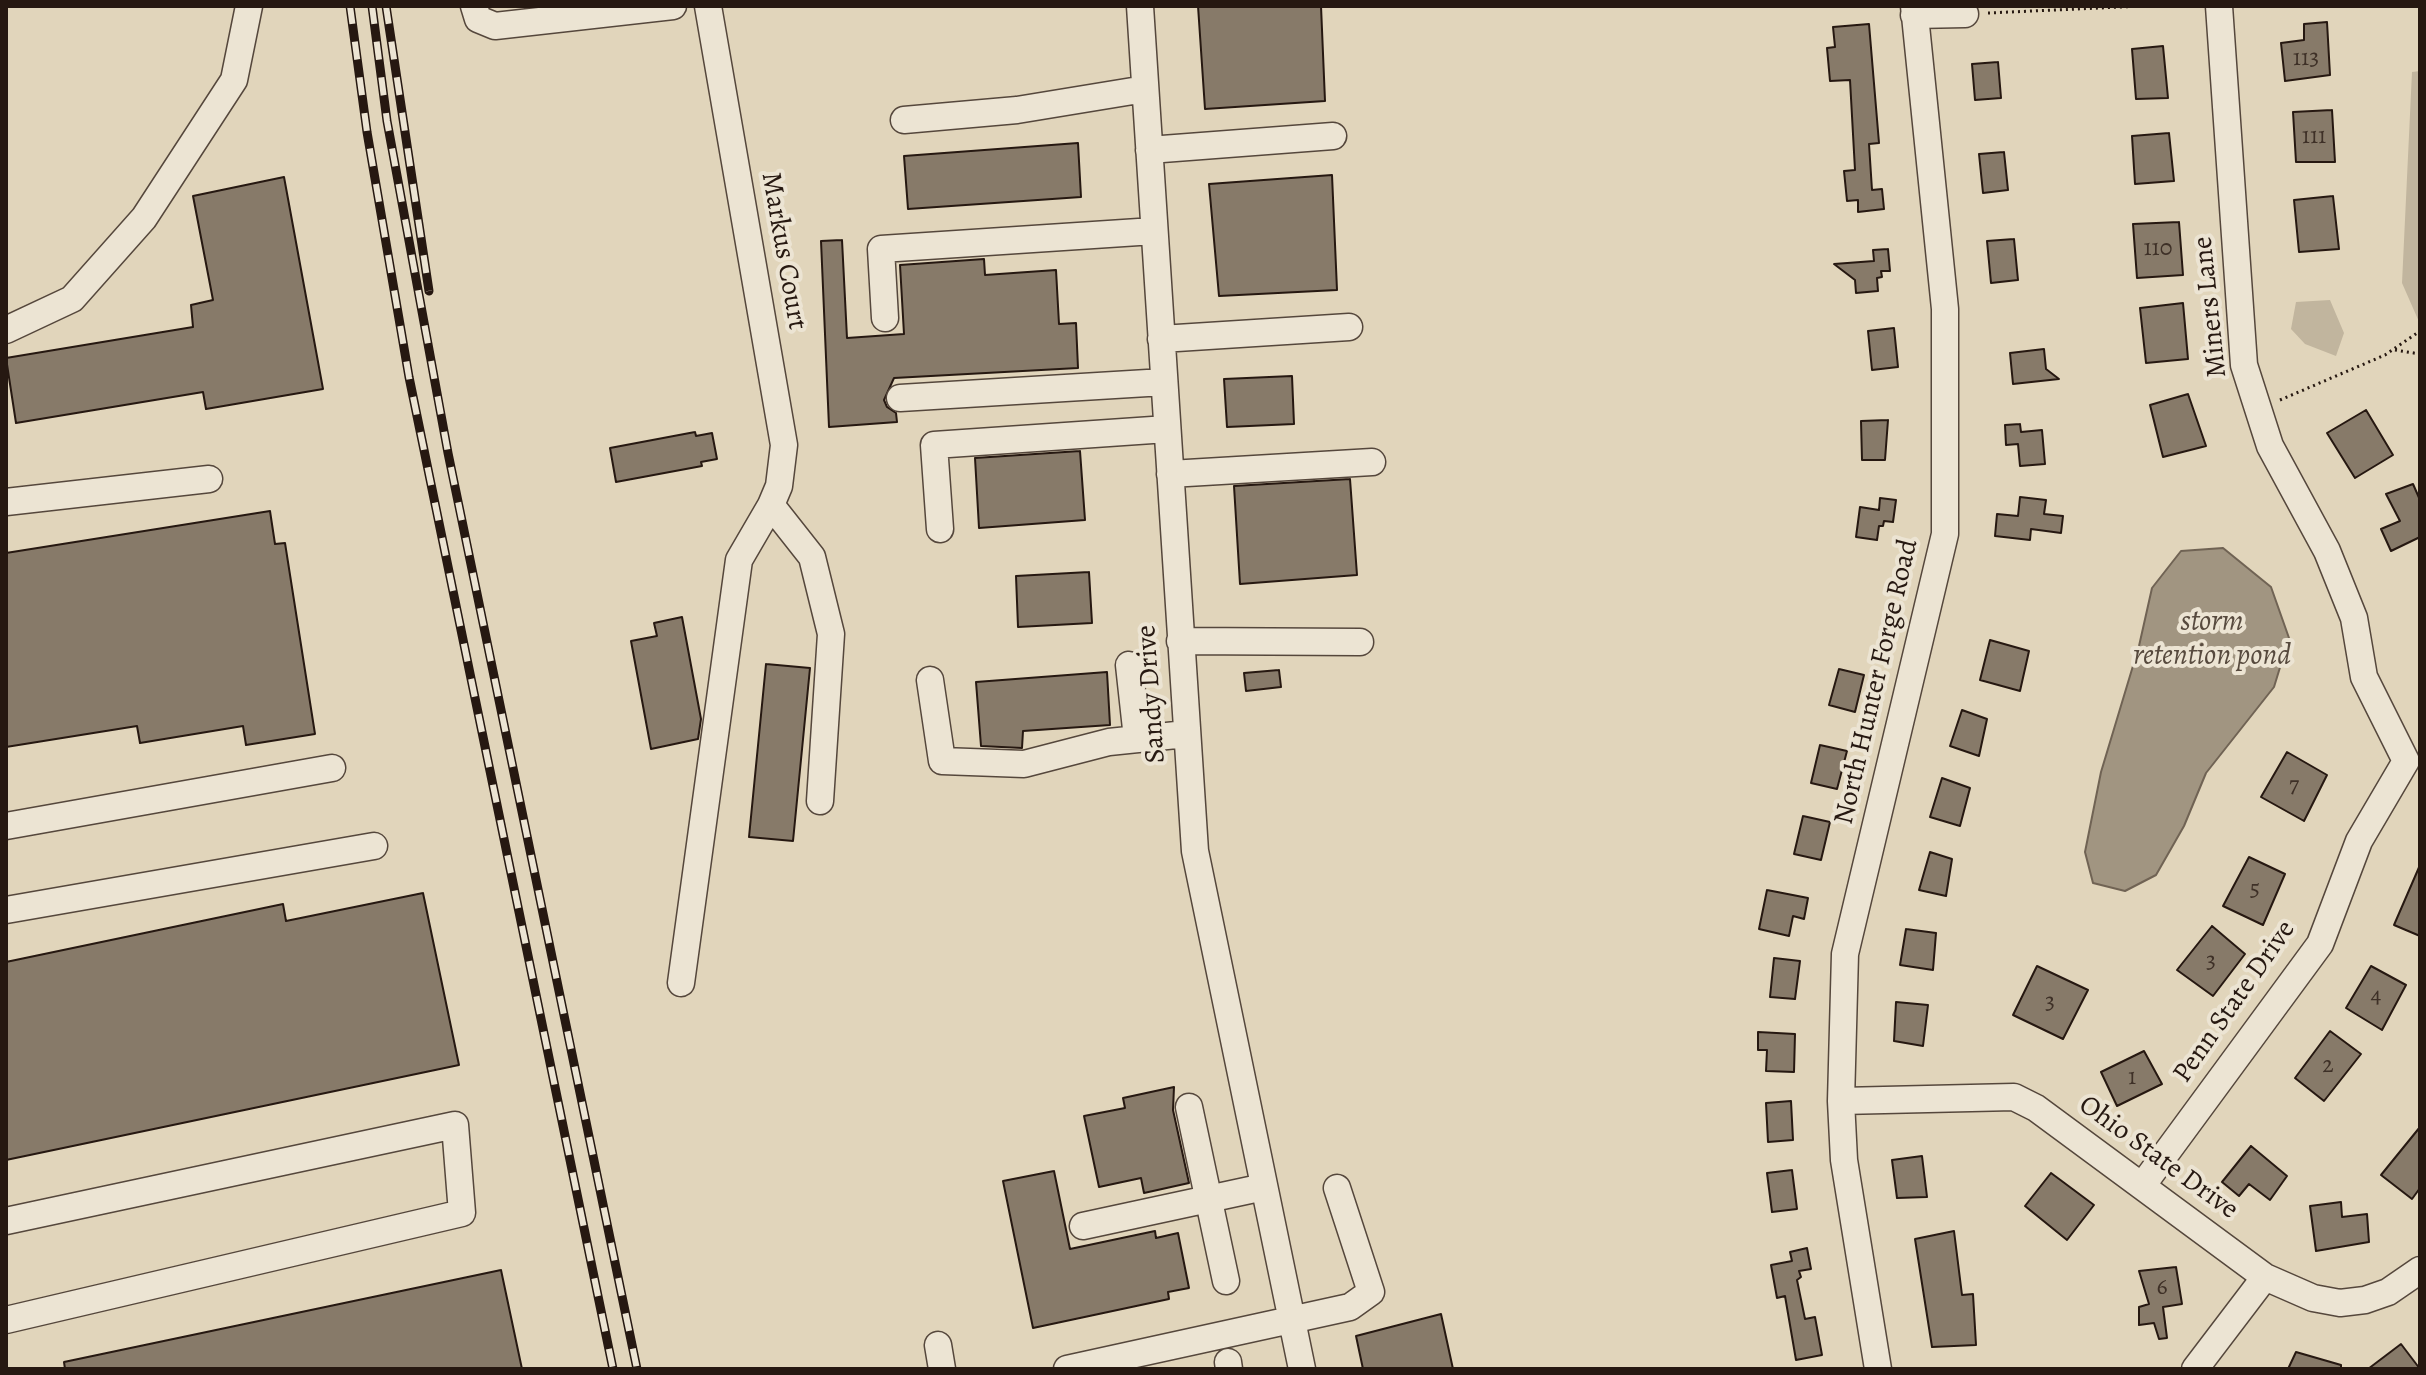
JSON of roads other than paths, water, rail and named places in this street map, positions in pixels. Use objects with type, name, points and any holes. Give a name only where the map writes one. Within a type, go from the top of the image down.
[{"type":"street","points":[[6,330],[72,299],[144,218],[234,80],[249,6]]},
{"type":"street","points":[[474,6],[478,19],[495,26],[673,6]]},
{"type":"street","name":"Markus Court","points":[[681,983],[739,560],[779,486],[784,445],[708,6]]},
{"type":"street","name":"Sandy Drive","points":[[1140,6],[1186,734],[1199,877],[1302,1369]]},
{"type":"street","name":"Miners Lane","points":[[2219,6],[2244,365],[2270,446],[2327,551],[2354,618],[2364,677],[2413,758]]},
{"type":"street","points":[[1914,11],[1965,14]]},
{"type":"street","name":"North Hunter Forge Road","points":[[1878,1369],[1848,1199],[1841,1101],[1845,954],[1945,534],[1945,309],[1914,11]]},
{"type":"street","points":[[904,120],[1017,110],[1145,89]]},
{"type":"street","points":[[1149,150],[1333,136]]},
{"type":"street","points":[[885,318],[881,249],[1154,231]]},
{"type":"street","points":[[1161,339],[1349,327]]},
{"type":"street","points":[[900,398],[1164,382]]},
{"type":"street","points":[[940,529],[934,445],[1167,429]]},
{"type":"street","points":[[1170,474],[1372,462]]},
{"type":"street","points":[[6,502],[209,479]]},
{"type":"street","points":[[771,505],[812,557],[831,634],[820,801]]},
{"type":"street","points":[[1180,641],[1360,642]]},
{"type":"street","points":[[1129,665],[1137,738]]},
{"type":"street","points":[[930,680],[942,761],[1024,764],[1109,742],[1186,734]]},
{"type":"street","name":"Penn State Drive","points":[[2142,1186],[2320,944],[2359,841],[2413,758]]},
{"type":"street","points":[[6,826],[332,768]]},
{"type":"street","points":[[6,910],[374,846]]},
{"type":"street","name":"Ohio State Drive","points":[[1841,1101],[2014,1097],[2036,1108],[2265,1277],[2313,1298],[2340,1303],[2388,1292],[2417,1280]]},
{"type":"street","points":[[1189,1107],[1226,1281]]},
{"type":"street","points":[[6,1221],[455,1125],[462,1213],[6,1320]]},
{"type":"street","points":[[1083,1226],[1264,1187]]},
{"type":"street","points":[[1067,1369],[1350,1307],[1371,1292],[1337,1188]]},
{"type":"street","points":[[2195,1369],[2265,1277]]},
{"type":"water","name":"storm retention pond","points":[[2223,548],[2271,587],[2289,638],[2274,687],[2206,773],[2184,826],[2156,875],[2125,891],[2093,883],[2085,852],[2101,772],[2139,646],[2152,588],[2181,551]]},
{"type":"railway","points":[[350,6],[367,132],[409,377],[613,1369]]},
{"type":"railway","points":[[372,6],[387,121],[448,453],[637,1369]]},
{"type":"railway","points":[[386,6],[429,291]]}]
